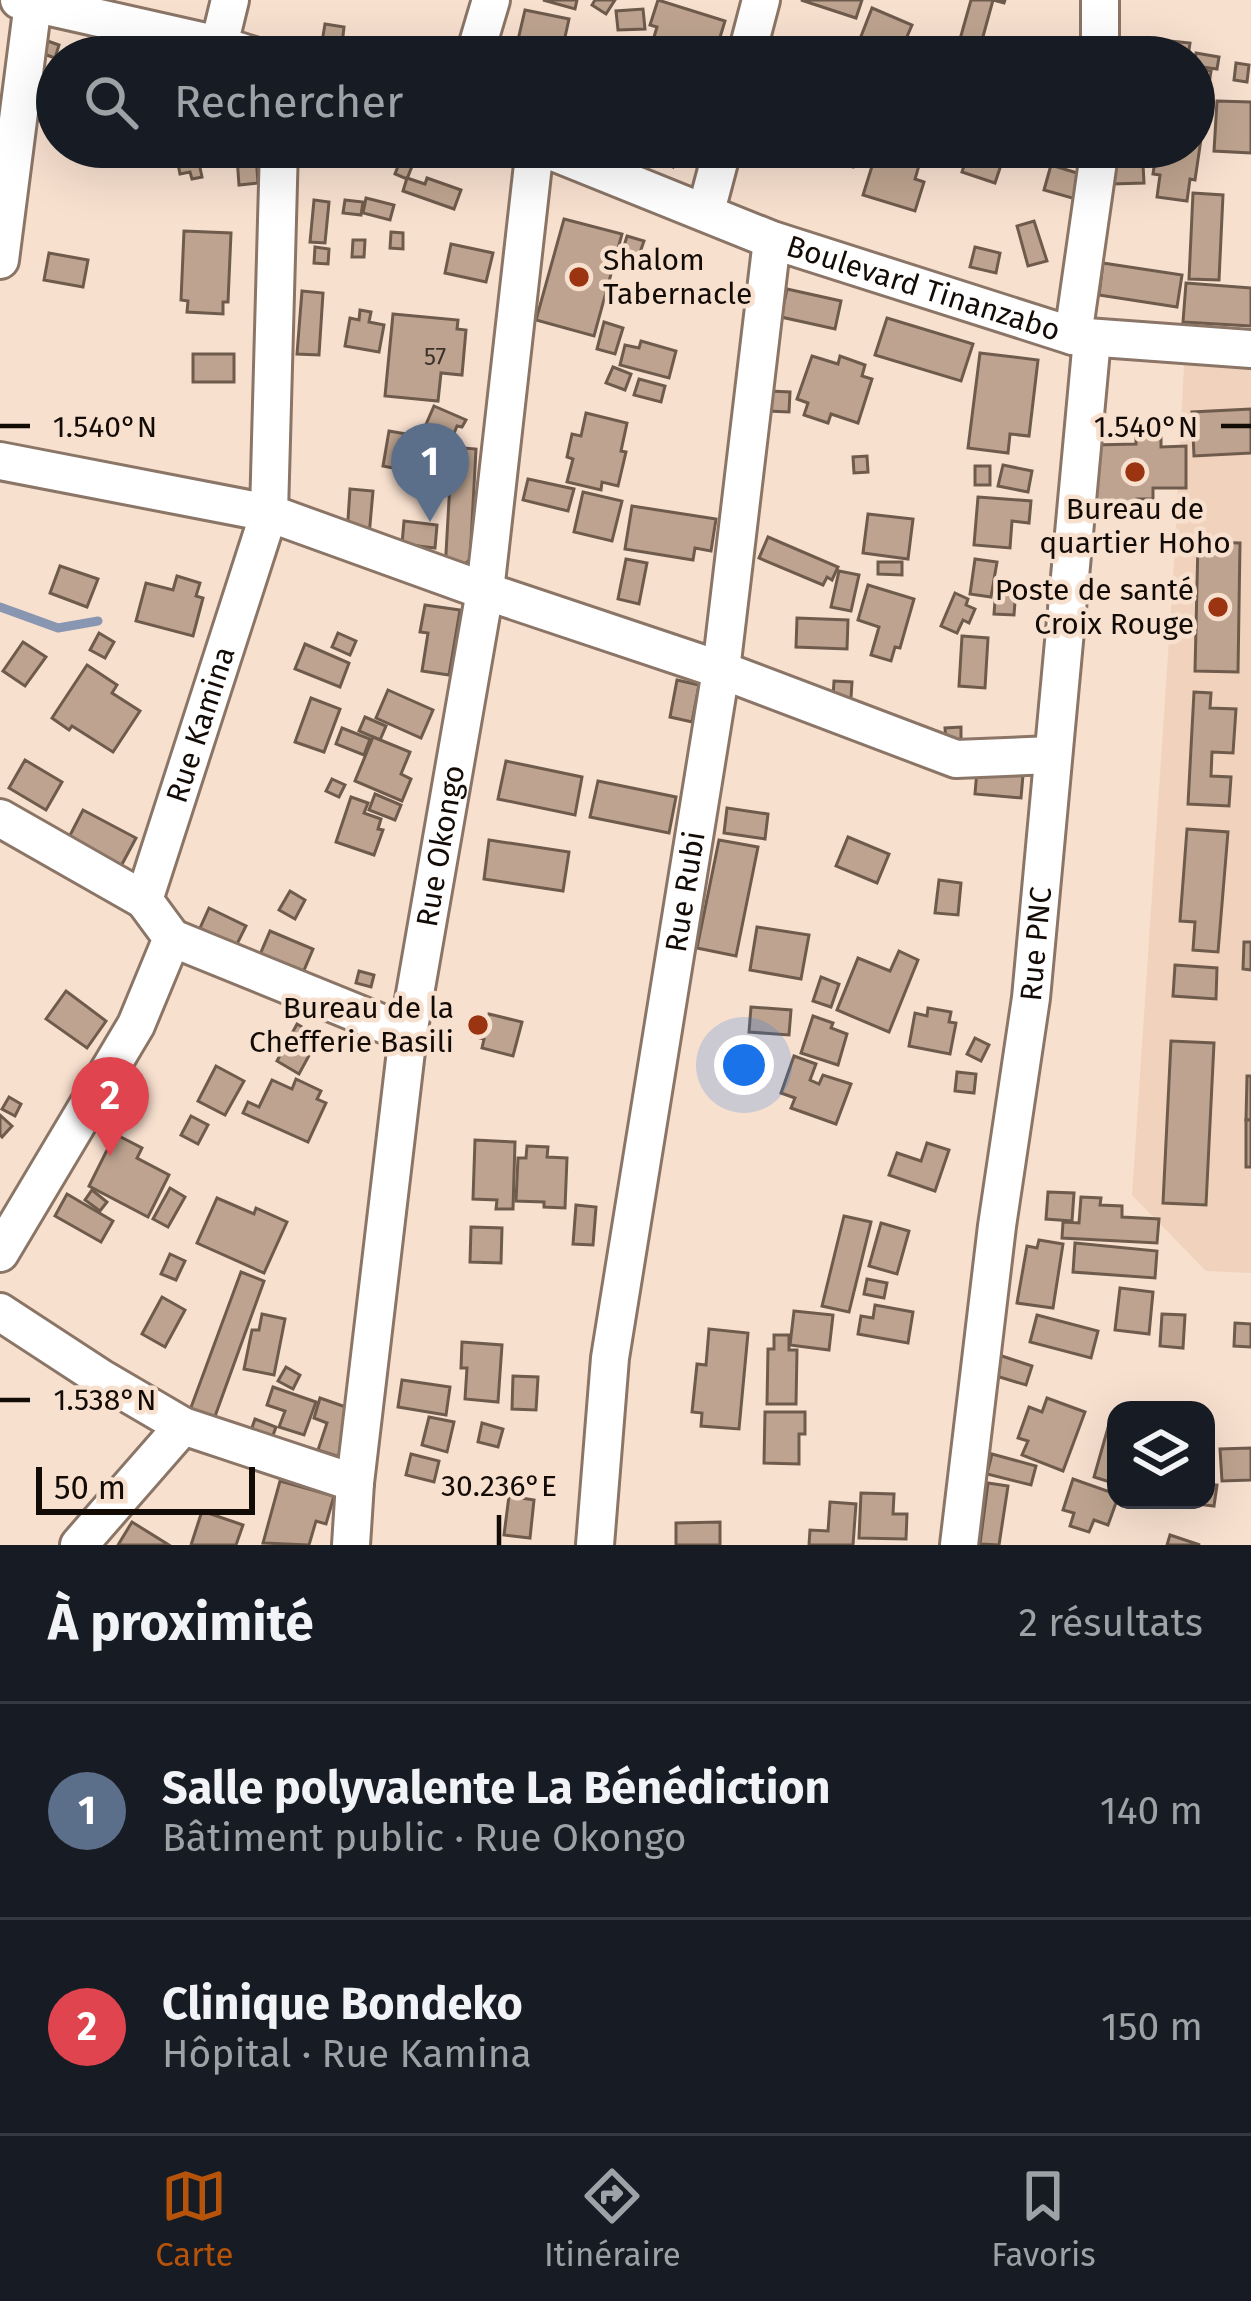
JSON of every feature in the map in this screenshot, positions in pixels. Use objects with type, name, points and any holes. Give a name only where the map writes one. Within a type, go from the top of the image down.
[{"type":"street","points":[[221,36],[230,0]]},
{"type":"street","points":[[480,36],[491,0]]},
{"type":"street","points":[[752,36],[761,0]]},
{"type":"street","points":[[1100,0],[1100,36]]},
{"type":"street","points":[[0,260],[26,2],[179,36]]},
{"type":"street","name":"Rue Kamina","points":[[144,900],[268,513],[278,168]]},
{"type":"street","name":"Rue Okongo","points":[[351,1545],[408,1034],[485,591],[535,168]]},
{"type":"street","name":"Boulevard Tinanzabo","points":[[592,168],[772,240],[1082,338],[1251,349]]},
{"type":"street","points":[[706,212],[718,168]]},
{"type":"street","name":"Rue PNC","points":[[959,1545],[997,1226],[1031,998],[1098,168]]},
{"type":"street","name":"Rue Rubi","points":[[595,1545],[610,1358],[722,670],[772,240]]},
{"type":"street","points":[[0,460],[268,513],[722,670],[956,759],[1052,755]]},
{"type":"street","points":[[0,818],[144,900],[172,938],[408,1034]]},
{"type":"street","points":[[0,1253],[136,1025],[172,938]]},
{"type":"street","points":[[0,1312],[183,1426],[355,1483]]},
{"type":"street","points":[[79,1545],[183,1426]]},
{"type":"shaded area","points":[[1184,364],[1251,364],[1251,1273],[1206,1271],[1132,1195]]},
{"type":"building","points":[[543,0],[577,0],[575,9]]},
{"type":"building","points":[[595,0],[615,0],[606,14],[592,5]]},
{"type":"building","points":[[658,0],[725,21],[720,36],[654,36],[657,27],[650,25]]},
{"type":"building","points":[[801,0],[862,0],[856,18]]},
{"type":"building","points":[[971,0],[993,0],[983,36],[961,36]]},
{"type":"building","points":[[872,8],[912,25],[907,36],[861,36]]},
{"type":"building","points":[[643,9],[645,29],[618,30],[616,11]]},
{"type":"building","points":[[525,10],[569,19],[565,36],[519,36]]},
{"type":"building","points":[[325,24],[344,27],[343,36],[323,36]]},
{"type":"building","points":[[1236,63],[1249,65],[1247,82],[1234,80]]},
{"type":"building","points":[[1217,101],[1251,102],[1251,153],[1215,151]]},
{"type":"building","points":[[179,168],[200,168],[202,177],[192,179],[190,172],[180,174]]},
{"type":"building","points":[[238,168],[257,168],[258,183],[239,185]]},
{"type":"building","points":[[397,168],[411,168],[407,179],[395,174]]},
{"type":"building","points":[[871,168],[918,168],[915,179],[924,182],[915,211],[863,195]]},
{"type":"building","points":[[963,168],[1000,168],[995,183],[962,172]]},
{"type":"building","points":[[1050,168],[1087,176],[1079,200],[1044,190]]},
{"type":"building","points":[[1112,168],[1143,168],[1144,183],[1112,184]]},
{"type":"building","points":[[1154,168],[1197,168],[1187,201],[1157,197],[1160,175],[1153,174]]},
{"type":"building","points":[[407,178],[425,184],[427,178],[461,190],[454,209],[403,191]]},
{"type":"building","points":[[1193,193],[1223,195],[1219,280],[1189,279]]},
{"type":"building","points":[[366,198],[394,205],[390,220],[363,213]]},
{"type":"building","points":[[314,200],[329,202],[325,243],[310,242]]},
{"type":"building","points":[[345,200],[363,202],[361,215],[343,213]]},
{"type":"building","name":"Shalom Tabernacle","points":[[564,219],[622,234],[594,336],[536,320]]},
{"type":"building","points":[[1034,221],[1047,261],[1028,266],[1017,226]]},
{"type":"building","points":[[184,231],[231,233],[228,302],[223,302],[223,314],[187,312],[188,301],[181,300]]},
{"type":"building","points":[[391,232],[403,233],[403,249],[390,248]]},
{"type":"building","points":[[627,236],[644,241],[637,261],[621,256]]},
{"type":"building","points":[[353,240],[365,240],[364,257],[352,257]]},
{"type":"building","points":[[451,244],[493,253],[486,282],[445,273]]},
{"type":"building","points":[[315,247],[329,249],[328,264],[314,263]]},
{"type":"building","points":[[975,247],[1000,253],[996,273],[970,267]]},
{"type":"building","points":[[49,253],[88,260],[83,287],[44,280]]},
{"type":"building","points":[[1103,263],[1182,275],[1177,307],[1099,295]]},
{"type":"building","points":[[1186,283],[1251,288],[1251,326],[1183,322]]},
{"type":"building","points":[[787,289],[841,301],[835,329],[781,317]]},
{"type":"building","points":[[302,291],[323,293],[319,355],[297,354]]},
{"type":"building","points":[[360,310],[371,312],[369,322],[384,325],[379,352],[345,346],[350,318],[359,320]]},
{"type":"building","points":[[393,314],[458,320],[457,329],[466,330],[462,375],[441,373],[438,401],[385,396]]},
{"type":"building","points":[[887,318],[973,344],[961,381],[875,355]]},
{"type":"building","points":[[604,322],[623,328],[615,354],[597,349]]},
{"type":"building","points":[[641,341],[676,351],[669,378],[620,365],[625,345],[639,348]]},
{"type":"building","points":[[980,353],[1038,360],[1029,436],[1010,434],[1008,453],[968,448]]},
{"type":"building","points":[[193,354],[234,354],[234,382],[193,382]]},
{"type":"building","points":[[812,356],[838,364],[840,356],[865,365],[862,376],[872,379],[858,423],[831,414],[828,423],[804,415],[808,403],[797,399]]},
{"type":"building","points":[[613,367],[631,374],[625,390],[606,383]]},
{"type":"building","points":[[639,379],[665,386],[661,402],[634,395]]},
{"type":"building","points":[[769,391],[790,392],[789,412],[768,411]]},
{"type":"building","points":[[434,406],[466,420],[462,427],[457,426],[451,441],[424,429]]},
{"type":"building","points":[[1251,409],[1251,453],[1194,456],[1192,412]]},
{"type":"building","points":[[586,413],[627,423],[618,486],[602,482],[601,490],[567,482],[572,434],[581,436]]},
{"type":"building","points":[[389,431],[446,441],[439,477],[383,466]]},
{"type":"building","points":[[1136,436],[1161,436],[1161,447],[1186,446],[1186,488],[1153,488],[1153,499],[1137,499],[1137,510],[1094,510],[1094,445],[1136,444]]},
{"type":"building","points":[[452,447],[476,449],[470,560],[454,572],[445,571]]},
{"type":"building","points":[[867,456],[868,472],[854,473],[853,457]]},
{"type":"building","points":[[1003,465],[1032,471],[1028,492],[998,486]]},
{"type":"building","points":[[975,466],[990,466],[990,485],[975,485]]},
{"type":"building","points":[[528,479],[574,489],[568,511],[523,500]]},
{"type":"building","points":[[350,489],[373,491],[369,536],[347,535]]},
{"type":"building","points":[[583,492],[622,501],[612,541],[574,532]]},
{"type":"building","points":[[978,497],[1031,501],[1029,523],[1012,521],[1010,548],[974,545]]},
{"type":"building","points":[[632,506],[716,519],[711,551],[695,548],[693,560],[625,549]]},
{"type":"building","points":[[868,514],[913,519],[908,559],[863,553]]},
{"type":"building","points":[[404,521],[437,525],[435,548],[402,544]]},
{"type":"building","points":[[768,537],[838,567],[832,580],[827,577],[823,585],[759,558]]},
{"type":"building","name":"Poste de santé Croix Rouge","points":[[1198,542],[1240,543],[1238,672],[1195,671]]},
{"type":"building","points":[[626,559],[647,563],[639,604],[618,599]]},
{"type":"building","points":[[975,559],[997,562],[991,597],[970,594]]},
{"type":"building","points":[[878,562],[902,562],[902,575],[878,574]]},
{"type":"building","points":[[60,566],[98,579],[87,607],[50,593]]},
{"type":"building","points":[[839,571],[859,575],[851,611],[831,607]]},
{"type":"building","points":[[177,576],[200,583],[196,596],[203,598],[193,636],[136,621],[146,583],[173,590]]},
{"type":"building","points":[[868,585],[914,599],[900,648],[895,647],[891,661],[871,655],[879,627],[858,620]]},
{"type":"building","points":[[996,588],[1016,589],[1014,615],[994,614]]},
{"type":"building","points":[[955,593],[975,609],[957,633],[941,626]]},
{"type":"building","points":[[425,605],[460,610],[449,675],[422,671],[428,633],[420,632]]},
{"type":"building","points":[[797,618],[848,620],[847,649],[796,647]]},
{"type":"building","points":[[99,633],[114,642],[105,658],[90,650]]},
{"type":"building","points":[[338,633],[356,641],[350,655],[332,647]]},
{"type":"building","points":[[962,636],[988,638],[985,688],[959,686]]},
{"type":"building","points":[[23,642],[46,657],[25,686],[3,671]]},
{"type":"building","points":[[305,644],[349,663],[340,687],[295,669]]},
{"type":"building","points":[[87,665],[117,685],[112,693],[140,711],[113,752],[52,718]]},
{"type":"building","points":[[677,680],[699,685],[692,722],[670,717]]},
{"type":"building","points":[[834,681],[852,682],[851,698],[833,697]]},
{"type":"building","points":[[388,690],[433,710],[421,738],[376,718]]},
{"type":"building","points":[[1194,692],[1211,693],[1210,708],[1236,709],[1233,753],[1212,752],[1211,776],[1231,777],[1229,806],[1188,804]]},
{"type":"building","points":[[311,698],[340,709],[324,752],[295,742]]},
{"type":"building","points":[[365,717],[386,726],[380,740],[359,731]]},
{"type":"building","points":[[961,727],[961,742],[946,742],[945,728]]},
{"type":"building","points":[[342,728],[370,739],[364,755],[336,744]]},
{"type":"building","points":[[373,737],[410,752],[401,774],[411,779],[402,801],[355,781]]},
{"type":"building","points":[[25,760],[62,782],[46,810],[9,788]]},
{"type":"building","points":[[506,761],[582,777],[575,815],[498,799]]},
{"type":"building","points":[[977,770],[1023,775],[1021,798],[975,794]]},
{"type":"building","points":[[332,779],[345,785],[339,797],[326,791]]},
{"type":"building","points":[[598,781],[676,797],[669,833],[590,817]]},
{"type":"building","points":[[375,794],[401,805],[395,820],[369,810]]},
{"type":"building","points":[[351,797],[368,803],[364,813],[381,819],[378,829],[383,830],[374,855],[336,842]]},
{"type":"building","points":[[727,808],[768,814],[765,839],[724,833]]},
{"type":"building","points":[[83,810],[136,838],[120,868],[67,841]]},
{"type":"building","points":[[1187,829],[1228,832],[1218,952],[1193,950],[1195,922],[1180,921]]},
{"type":"building","points":[[848,837],[889,854],[877,883],[836,866]]},
{"type":"building","points":[[489,840],[569,852],[563,891],[484,879]]},
{"type":"building","points":[[719,840],[758,847],[736,956],[697,948]]},
{"type":"building","points":[[939,880],[961,883],[958,915],[935,913]]},
{"type":"building","points":[[290,891],[305,900],[295,919],[279,910]]},
{"type":"building","points":[[209,908],[246,926],[236,946],[200,928]]},
{"type":"building","points":[[757,927],[809,935],[801,979],[750,970]]},
{"type":"building","points":[[270,931],[313,949],[299,982],[256,964]]},
{"type":"building","points":[[1244,942],[1251,942],[1251,970],[1243,969]]},
{"type":"building","points":[[899,951],[918,960],[889,1032],[837,1010],[858,958],[890,971]]},
{"type":"building","points":[[1175,965],[1217,968],[1216,999],[1173,996]]},
{"type":"building","points":[[359,971],[374,975],[371,987],[356,983]]},
{"type":"building","points":[[821,977],[839,984],[831,1007],[813,1001]]},
{"type":"building","points":[[66,991],[106,1021],[87,1048],[46,1019]]},
{"type":"building","points":[[751,1007],[791,1010],[789,1035],[749,1032]]},
{"type":"building","points":[[928,1008],[951,1012],[949,1022],[956,1023],[950,1054],[909,1046],[915,1013],[927,1016]]},
{"type":"building","points":[[489,1014],[522,1022],[513,1056],[482,1048],[484,1039],[472,1036],[476,1018],[488,1021]]},
{"type":"building","points":[[813,1016],[847,1034],[838,1065],[801,1053]]},
{"type":"building","points":[[297,1024],[319,1037],[299,1074],[277,1061]]},
{"type":"building","points":[[975,1038],[989,1045],[981,1061],[967,1054]]},
{"type":"building","points":[[1171,1041],[1214,1043],[1206,1205],[1163,1203]]},
{"type":"building","points":[[794,1056],[816,1064],[810,1080],[819,1084],[823,1075],[851,1084],[836,1124],[791,1108],[795,1098],[781,1093]]},
{"type":"building","points":[[216,1066],[244,1081],[225,1115],[198,1101]]},
{"type":"building","points":[[957,1072],[976,1074],[974,1093],[955,1091]]},
{"type":"building","points":[[1247,1076],[1251,1076],[1251,1120],[1246,1120]]},
{"type":"building","points":[[296,1079],[321,1091],[317,1099],[326,1103],[308,1142],[243,1113],[248,1102],[259,1107],[272,1080],[292,1089]]},
{"type":"building","points":[[9,1097],[21,1104],[15,1116],[2,1109]]},
{"type":"building","points":[[0,1115],[12,1126],[2,1137],[0,1135]]},
{"type":"building","points":[[191,1116],[208,1125],[198,1144],[181,1135]]},
{"type":"building","points":[[1246,1120],[1251,1120],[1251,1167],[1246,1167]]},
{"type":"building","points":[[115,1134],[142,1148],[137,1158],[169,1175],[148,1217],[89,1186]]},
{"type":"building","points":[[475,1140],[515,1142],[513,1209],[496,1209],[497,1200],[473,1199]]},
{"type":"building","points":[[927,1143],[949,1150],[935,1191],[889,1175],[897,1153],[921,1161]]},
{"type":"building","points":[[527,1146],[548,1147],[547,1157],[567,1158],[565,1208],[516,1201],[518,1158],[526,1158]]},
{"type":"building","points":[[170,1188],[185,1197],[168,1227],[153,1219]]},
{"type":"building","points":[[92,1190],[107,1202],[100,1211],[85,1200]]},
{"type":"building","points":[[1048,1192],[1074,1193],[1072,1221],[1046,1219]]},
{"type":"building","points":[[67,1194],[113,1221],[101,1242],[55,1216]]},
{"type":"building","points":[[1081,1197],[1101,1198],[1100,1205],[1122,1206],[1122,1217],[1159,1219],[1157,1243],[1062,1238],[1063,1222],[1079,1223]]},
{"type":"building","points":[[217,1198],[287,1222],[264,1273],[197,1243]]},
{"type":"building","points":[[576,1205],[596,1207],[593,1245],[573,1244]]},
{"type":"building","points":[[844,1216],[871,1222],[849,1312],[822,1306]]},
{"type":"building","points":[[881,1223],[909,1231],[897,1274],[869,1266]]},
{"type":"building","points":[[471,1227],[502,1228],[501,1263],[470,1262]]},
{"type":"building","points":[[1039,1240],[1063,1244],[1053,1308],[1017,1303],[1027,1246],[1037,1248]]},
{"type":"building","points":[[1075,1243],[1157,1251],[1155,1278],[1073,1272]]},
{"type":"building","points":[[170,1254],[185,1261],[176,1280],[161,1274]]},
{"type":"building","points":[[241,1272],[264,1281],[214,1419],[190,1410]]},
{"type":"building","points":[[867,1279],[887,1283],[884,1298],[864,1294]]},
{"type":"building","points":[[1120,1288],[1153,1292],[1149,1334],[1115,1330]]},
{"type":"building","points":[[162,1297],[185,1310],[165,1347],[142,1334]]},
{"type":"building","points":[[875,1305],[913,1312],[908,1343],[858,1334],[861,1316],[873,1318]]},
{"type":"building","points":[[794,1311],[833,1315],[829,1350],[790,1345]]},
{"type":"building","points":[[262,1314],[285,1319],[274,1375],[244,1369],[252,1330],[259,1330]]},
{"type":"building","points":[[1162,1314],[1185,1315],[1183,1348],[1160,1346]]},
{"type":"building","points":[[1037,1315],[1098,1331],[1091,1358],[1030,1342]]},
{"type":"building","points":[[1235,1323],[1251,1324],[1251,1347],[1234,1346]]},
{"type":"building","points":[[709,1329],[748,1333],[739,1429],[701,1426],[702,1413],[692,1412],[697,1364],[706,1365]]},
{"type":"building","points":[[774,1335],[789,1335],[789,1350],[797,1350],[796,1404],[767,1404],[768,1349],[774,1349]]},
{"type":"building","points":[[462,1342],[502,1345],[498,1402],[465,1399],[467,1368],[461,1368]]},
{"type":"building","points":[[999,1355],[1032,1366],[1026,1385],[993,1375]]},
{"type":"building","points":[[286,1367],[300,1375],[293,1389],[278,1381]]},
{"type":"building","points":[[513,1376],[538,1377],[536,1410],[512,1409]]},
{"type":"building","points":[[402,1380],[450,1387],[446,1415],[398,1407]]},
{"type":"building","points":[[273,1387],[316,1402],[304,1435],[279,1427],[285,1411],[267,1405]]},
{"type":"building","points":[[320,1398],[360,1412],[343,1458],[318,1450],[327,1423],[314,1418]]},
{"type":"building","points":[[1047,1398],[1085,1412],[1063,1471],[1022,1455],[1028,1441],[1018,1438],[1029,1407],[1042,1412]]},
{"type":"building","points":[[765,1412],[805,1412],[799,1464],[764,1463]]},
{"type":"building","points":[[429,1417],[454,1422],[447,1452],[422,1445]]},
{"type":"building","points":[[255,1419],[276,1427],[269,1446],[248,1439]]},
{"type":"building","points":[[482,1423],[503,1429],[498,1447],[478,1442]]},
{"type":"building","points":[[1107,1431],[1107,1481],[1094,1477]]},
{"type":"building","points":[[1251,1448],[1251,1480],[1222,1481],[1220,1449]]},
{"type":"building","points":[[411,1454],[439,1461],[434,1482],[406,1475]]},
{"type":"building","points":[[992,1454],[1036,1466],[1031,1485],[987,1474]]},
{"type":"building","points":[[1073,1479],[1107,1491],[1107,1509],[1114,1509],[1108,1525],[1094,1520],[1089,1532],[1070,1526],[1074,1513],[1063,1510]]},
{"type":"building","points":[[280,1481],[334,1496],[326,1524],[316,1521],[309,1545],[263,1543]]},
{"type":"building","points":[[988,1483],[1008,1486],[999,1545],[980,1544]]},
{"type":"building","points":[[861,1493],[894,1494],[893,1514],[907,1514],[906,1539],[859,1538]]},
{"type":"building","points":[[509,1496],[534,1500],[530,1538],[504,1535]]},
{"type":"building","points":[[830,1502],[856,1504],[853,1545],[809,1545],[810,1530],[828,1531]]},
{"type":"building","points":[[202,1511],[243,1525],[236,1545],[191,1545]]},
{"type":"building","points":[[132,1522],[169,1545],[118,1545]]},
{"type":"building","points":[[720,1522],[720,1545],[676,1545],[676,1523]]},
{"type":"building","points":[[1170,1535],[1200,1545],[1167,1545]]},
{"type":"waterway","points":[[0,607],[58,628],[98,621]]},
{"type":"place","name":"Shalom Tabernacle","points":[[579,277]]},
{"type":"place","name":"Bureau de quartier Hoho","points":[[1135,472]]},
{"type":"place","name":"Salle polyvalente La Bénédiction","points":[[430,522]]},
{"type":"place","name":"Poste de santé Croix Rouge","points":[[1218,607]]},
{"type":"place","name":"Bureau de la Chefferie Basili","points":[[478,1025]]},
{"type":"place","name":"Clinique Bondeko","points":[[110,1156]]}]
